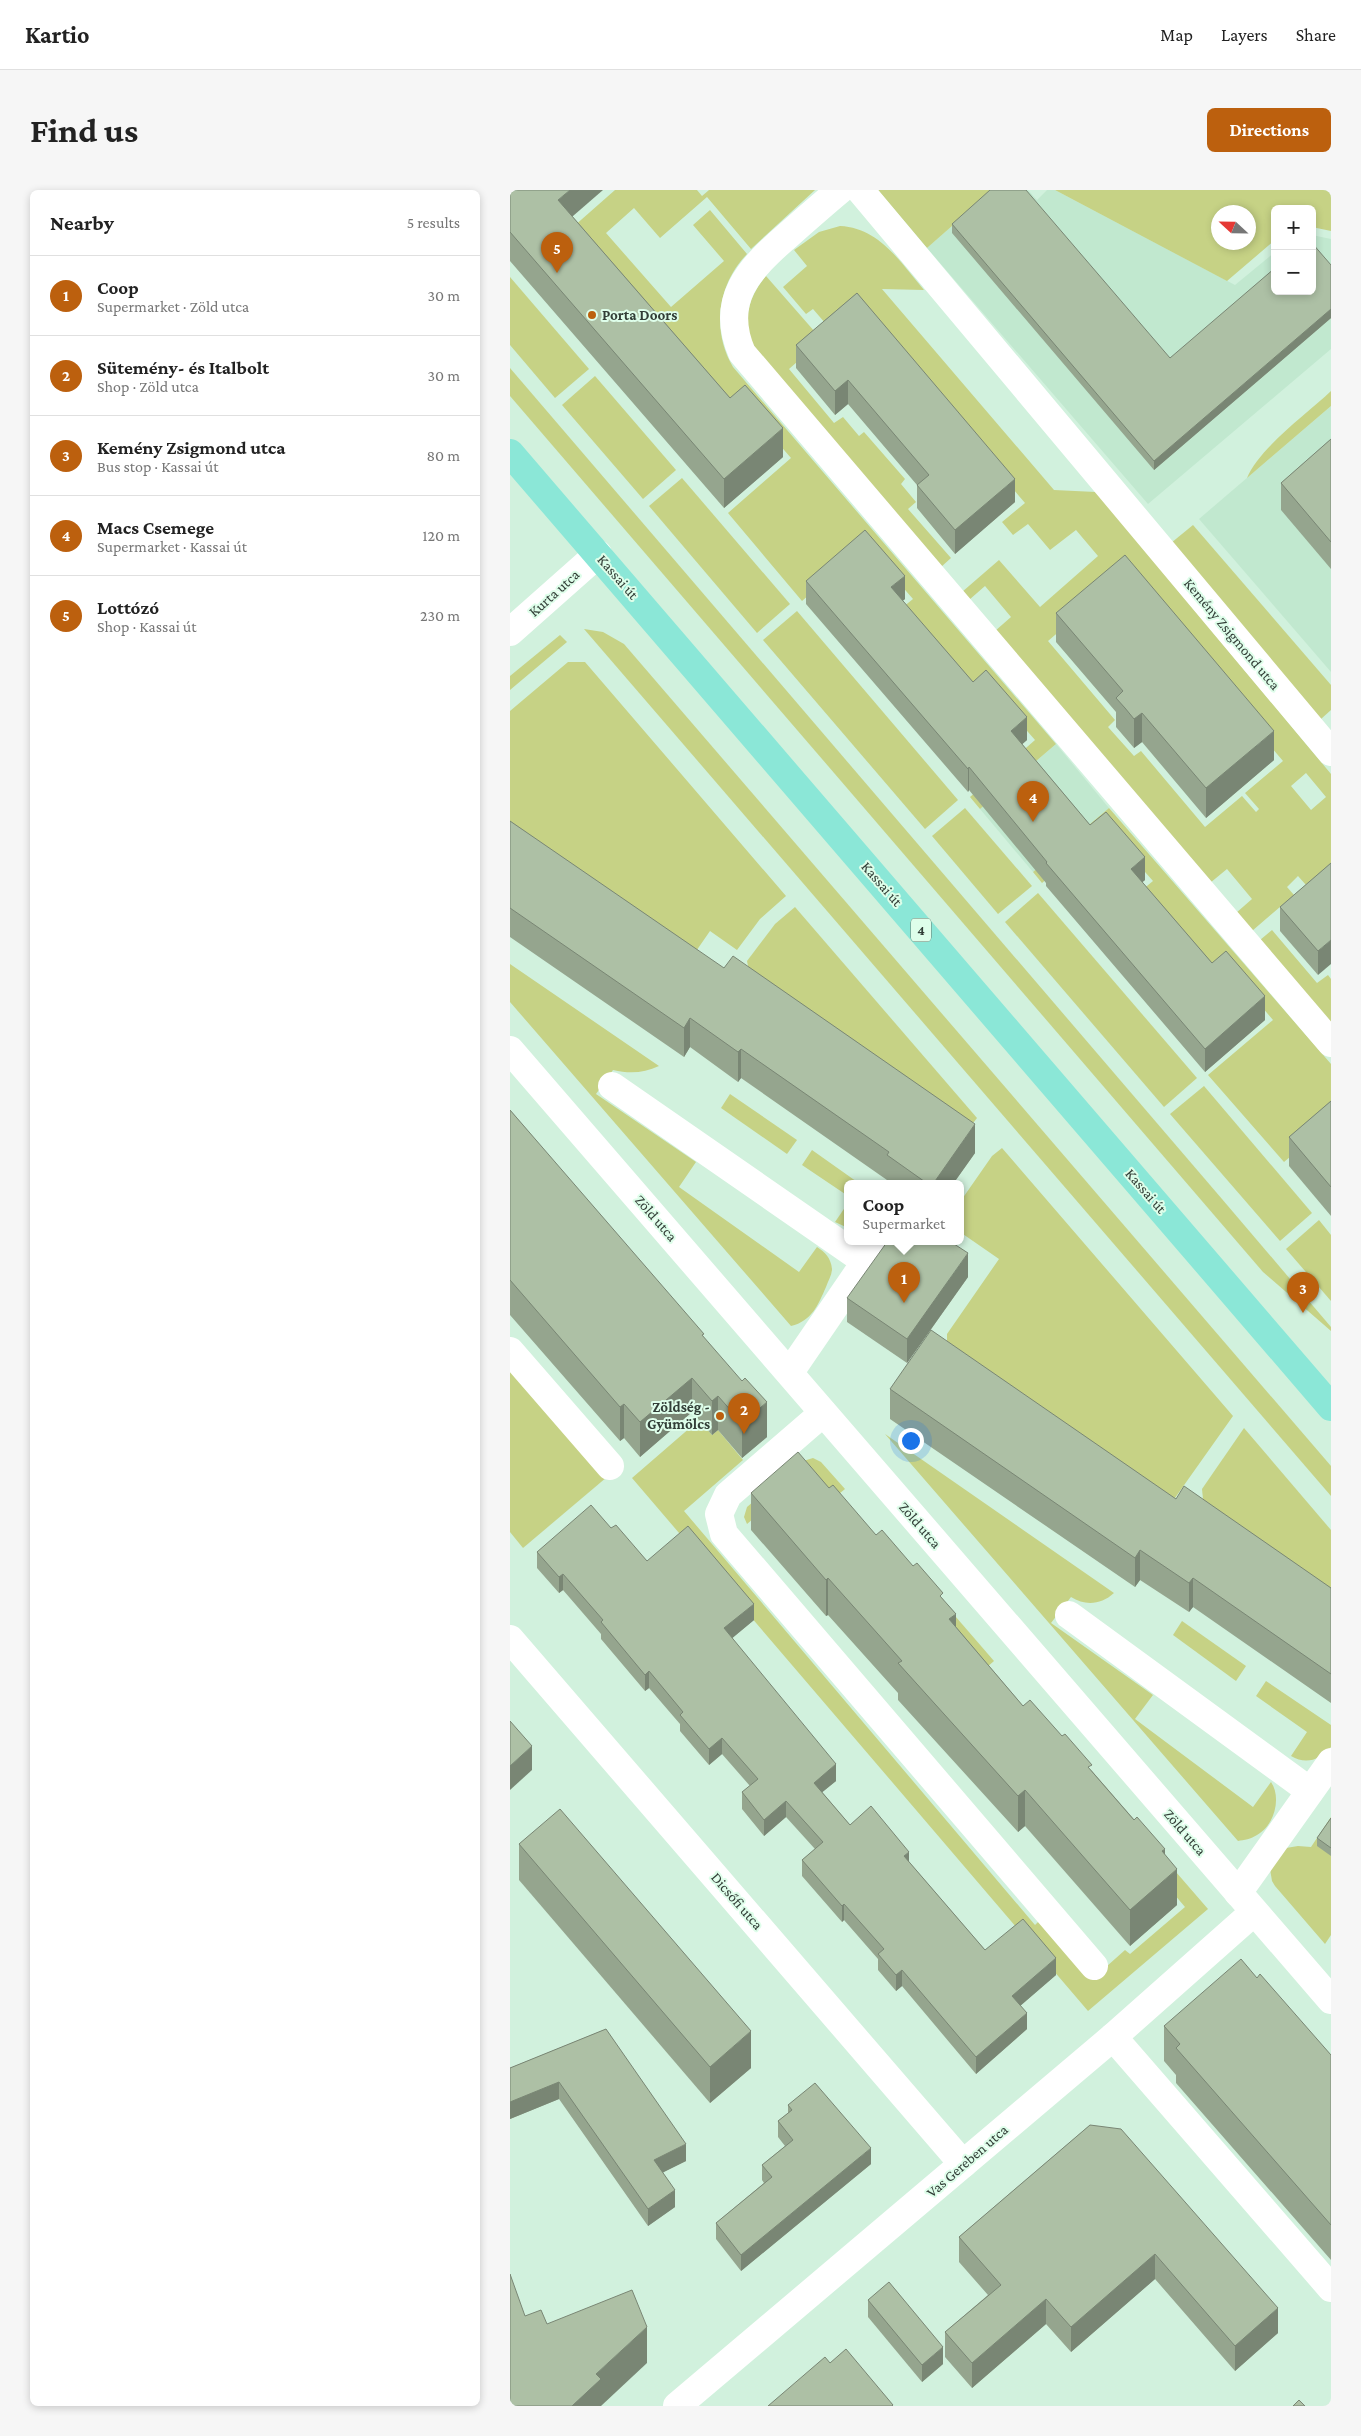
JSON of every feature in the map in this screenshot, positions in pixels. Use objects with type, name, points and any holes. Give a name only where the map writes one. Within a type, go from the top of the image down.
[{"type":"main road","name":"Kassai út","points":[[510,453],[1331,1407]]},
{"type":"street","points":[[840,190],[765,255],[744,280],[734,311],[735,333],[742,353],[1331,1043]]},
{"type":"street","name":"Kemény Zsigmond utca","points":[[860,190],[1331,752]]},
{"type":"street","name":"Kurta utca","points":[[510,632],[598,554]]},
{"type":"street","name":"Zöld utca","points":[[510,1050],[1331,2000]]},
{"type":"street","points":[[612,1086],[844,1234]]},
{"type":"street","points":[[790,1372],[873,1252],[862,1245]]},
{"type":"street","points":[[510,1351],[610,1466]]},
{"type":"street","points":[[823,1413],[728,1495],[721,1507],[721,1527],[760,1577],[1094,1966]]},
{"type":"street","points":[[1069,1615],[1310,1791]]},
{"type":"street","name":"Dicsőfi utca","points":[[510,1639],[963,2164]]},
{"type":"street","name":"Vas Gereben utca","points":[[677,2406],[1113,2037],[1246,1903],[1310,1791],[1331,1762]]},
{"type":"street","points":[[1113,2037],[1331,2288]]},
{"type":"shaded area","points":[[993,190],[1028,190],[1037,200],[1047,190],[1055,190],[1235,285],[1271,255],[1271,295],[1316,295],[1316,236],[1331,239],[1331,349],[1148,504],[927,248]]},
{"type":"shaded area","points":[[1331,406],[1331,672],[1199,519]]},
{"type":"shaded area","points":[[1056,744],[1109,808],[1033,872],[980,809]]},
{"type":"green space","points":[[615,190],[697,190],[702,196],[709,190],[815,190],[751,249],[707,197],[660,238],[634,208],[606,233],[671,307],[724,261],[693,225],[710,210],[747,254],[729,279],[721,308],[722,338],[726,353],[733,367],[1056,744],[980,809],[970,797],[1035,740],[987,685],[977,693],[903,607],[913,599],[866,545],[802,601],[728,513],[791,458],[747,407],[736,415],[573,227]]},
{"type":"green space","points":[[878,190],[993,190],[927,248]]},
{"type":"green space","points":[[1055,190],[1331,190],[1331,231],[1316,228],[1316,205],[1271,205],[1271,243],[1227,281]]},
{"type":"green space","points":[[840,226],[854,228],[878,240],[898,258],[924,290],[882,289],[1054,490],[1096,492],[1331,774],[1331,879],[1314,894],[1298,876],[1287,887],[1294,895],[1252,931],[1236,913],[1252,899],[1227,869],[1210,883],[995,631],[1011,617],[985,586],[969,600],[962,592],[999,560],[1040,607],[1098,556],[1076,530],[1050,550],[1028,524],[1013,535],[1002,522],[1025,503],[858,309],[832,331],[813,309],[806,314],[783,287],[807,266],[794,250],[819,232]],"holes":[[[1125,575],[1283,761],[1245,793],[1259,809],[1256,812],[1242,796],[1205,827],[1141,751],[1134,756],[1108,727],[1115,720],[1048,641]],[[1306,773],[1326,797],[1311,810],[1291,786]]]},
{"type":"green space","points":[[766,276],[822,340],[789,369],[834,423],[843,417],[859,436],[864,432],[905,479],[901,484],[916,502],[908,509],[951,558],[941,567],[751,343],[748,325],[749,308],[755,291]]},
{"type":"green space","points":[[510,277],[589,369],[555,398],[510,345]]},
{"type":"green space","points":[[510,368],[1222,1199],[1331,1327],[1331,1331],[1263,1272],[510,396]]},
{"type":"green space","points":[[595,376],[676,470],[643,499],[562,405]]},
{"type":"green space","points":[[1331,391],[1331,406],[1247,478],[1253,467],[1273,443]]},
{"type":"green space","points":[[682,478],[790,604],[757,633],[649,506]]},
{"type":"green space","points":[[1193,525],[1331,685],[1331,710],[1321,719],[1171,543]]},
{"type":"green space","points":[[797,611],[958,800],[925,829],[763,640]]},
{"type":"green space","points":[[584,629],[603,632],[624,644],[1331,1466],[1331,1496]]},
{"type":"green space","points":[[560,635],[567,642],[510,690],[510,676]]},
{"type":"green space","points":[[568,662],[585,662],[786,896],[760,919],[737,950],[710,931],[692,957],[510,830],[510,711]]},
{"type":"green space","points":[[965,808],[1032,886],[998,914],[932,836]]},
{"type":"green space","points":[[1109,808],[1331,1064],[1331,1122],[1284,1162],[1208,1075],[1273,1020],[1227,966],[1215,976],[1142,890],[1153,881],[1106,828],[1042,883],[1033,872]]},
{"type":"green space","points":[[1038,893],[1197,1078],[1164,1107],[1005,922]]},
{"type":"green space","points":[[795,907],[977,1118],[970,1127],[750,976],[747,961],[775,924]]},
{"type":"green space","points":[[1272,930],[1317,983],[1328,975],[1331,979],[1331,1023],[1260,940]]},
{"type":"green space","points":[[510,964],[659,1066],[637,1072],[613,1070],[596,1094],[696,1162],[679,1187],[799,1272],[817,1247],[823,1251],[830,1262],[831,1274],[820,1300],[809,1316],[798,1324],[791,1326],[510,1002]]},
{"type":"green space","points":[[1204,1086],[1312,1213],[1280,1241],[1170,1114]]},
{"type":"green space","points":[[730,1094],[797,1140],[787,1154],[721,1108]]},
{"type":"green space","points":[[1002,1148],[1233,1416],[1170,1505],[947,1349],[947,1334],[999,1259],[964,1235],[964,1196],[992,1156]]},
{"type":"green space","points":[[812,1150],[854,1180],[844,1180],[844,1193],[802,1165]]},
{"type":"green space","points":[[844,1209],[844,1226],[835,1222]]},
{"type":"green space","points":[[1319,1220],[1331,1235],[1331,1301],[1286,1249]]},
{"type":"green space","points":[[510,1365],[607,1477],[523,1548],[510,1532]]},
{"type":"green space","points":[[699,1420],[712,1435],[718,1430],[743,1460],[684,1511],[1035,1925],[1042,1918],[1097,1975],[1125,1950],[1130,1954],[1185,1907],[1168,1887],[1150,1842],[1208,1909],[1088,2011],[632,1478]]},
{"type":"green space","points":[[1244,1428],[1331,1530],[1331,1598],[1204,1509],[1202,1489]]},
{"type":"green space","points":[[885,1434],[1114,1593],[1104,1600],[1093,1603],[1082,1602],[1071,1597],[1051,1623],[1153,1695],[1135,1719],[1253,1807],[1271,1782],[1276,1796],[1275,1811],[1263,1831],[1248,1839],[1238,1841]]},
{"type":"green space","points":[[813,1458],[821,1462],[845,1489],[822,1508],[798,1481],[747,1524],[744,1517],[747,1507],[800,1462]]},
{"type":"green space","points":[[930,1587],[994,1661],[971,1681]]},
{"type":"green space","points":[[1182,1621],[1246,1666],[1236,1681],[1173,1635]]},
{"type":"green space","points":[[1266,1681],[1331,1725],[1331,1747],[1327,1751],[1317,1758],[1307,1761],[1291,1756],[1307,1732],[1256,1696]]},
{"type":"green space","points":[[1331,1817],[1331,1935],[1325,1944],[1275,1886],[1270,1869],[1286,1848],[1298,1846],[1311,1847]]},
{"type":"building","points":[[510,190],[570,190],[558,200],[730,398],[745,385],[783,428],[724,479],[510,232]]},
{"type":"building","points":[[990,190],[1026,190],[1170,358],[1271,271],[1271,295],[1316,295],[1316,248],[1331,265],[1331,309],[1154,461],[952,224]]},
{"type":"building","points":[[857,293],[1015,479],[955,530],[917,485],[929,475],[848,380],[835,391],[796,345]]},
{"type":"building","points":[[1331,439],[1331,542],[1281,483]]},
{"type":"building","points":[[865,530],[905,576],[891,587],[973,682],[986,670],[1027,717],[1011,731],[1090,825],[1106,812],[1145,857],[1131,869],[1212,963],[1226,951],[1265,996],[1205,1049],[1046,863],[969,767],[968,769],[806,581]]},
{"type":"building","points":[[1125,555],[1274,731],[1206,788],[1142,713],[1134,719],[1116,698],[1123,691],[1056,613]]},
{"type":"building","points":[[510,821],[724,968],[733,956],[975,1124],[936,1180],[922,1180],[887,1155],[889,1152],[741,1049],[738,1052],[690,1018],[684,1028],[510,908]]},
{"type":"building","points":[[1331,863],[1331,940],[1318,951],[1280,907]]},
{"type":"building","points":[[1331,1101],[1331,1187],[1289,1137]]},
{"type":"building","points":[[510,1110],[704,1334],[702,1335],[742,1381],[745,1378],[767,1402],[742,1423],[718,1396],[712,1401],[692,1378],[640,1422],[624,1404],[620,1407],[510,1280]]},
{"type":"building","points":[[885,1245],[956,1245],[968,1253],[907,1339],[847,1298]]},
{"type":"building","points":[[931,1330],[1176,1499],[1184,1486],[1331,1588],[1331,1674],[1193,1578],[1189,1583],[1140,1550],[1135,1558],[890,1389]]},
{"type":"building","points":[[798,1452],[829,1488],[833,1485],[876,1535],[882,1530],[913,1566],[917,1563],[943,1593],[940,1596],[956,1614],[949,1619],[1023,1706],[1030,1700],[1062,1736],[1065,1734],[1092,1765],[1088,1767],[1134,1820],[1137,1817],[1165,1849],[1162,1851],[1177,1869],[1130,1910],[1025,1790],[1018,1796],[898,1663],[902,1661],[828,1578],[826,1580],[751,1493]]},
{"type":"building","points":[[591,1505],[611,1528],[616,1525],[647,1561],[688,1526],[754,1604],[724,1628],[836,1764],[814,1783],[850,1825],[871,1806],[909,1852],[904,1856],[985,1950],[1023,1919],[1056,1958],[1012,1996],[1027,2013],[976,2057],[902,1970],[896,1975],[878,1954],[884,1949],[844,1904],[842,1906],[802,1860],[823,1842],[786,1801],[764,1820],[742,1792],[758,1779],[722,1738],[709,1749],[680,1715],[683,1712],[649,1671],[645,1675],[601,1622],[603,1620],[563,1574],[559,1577],[537,1552]]},
{"type":"building","points":[[510,1721],[532,1746],[510,1766]]},
{"type":"building","points":[[560,1809],[751,2031],[710,2067],[519,1844]]},
{"type":"building","points":[[1331,1818],[1331,1848],[1317,1838]]},
{"type":"building","points":[[1241,1959],[1257,1978],[1260,1974],[1331,2055],[1331,2225],[1176,2048],[1180,2044],[1164,2026]]},
{"type":"building","points":[[606,2029],[686,2144],[654,2160],[675,2190],[648,2209],[559,2082],[510,2102],[510,2068]]},
{"type":"building","points":[[815,2083],[871,2148],[741,2255],[716,2223],[772,2177],[762,2165],[793,2140],[778,2121],[792,2110],[788,2105]]},
{"type":"building","points":[[1090,2125],[1121,2129],[1278,2308],[1235,2346],[1155,2254],[1071,2327],[1046,2299],[972,2363],[945,2332],[1001,2285],[959,2237]]},
{"type":"building","points":[[510,2274],[525,2316],[541,2310],[547,2324],[632,2290],[647,2327],[596,2374],[601,2379],[572,2406],[510,2406]]},
{"type":"building","points":[[889,2282],[943,2347],[922,2365],[868,2300]]},
{"type":"building","points":[[846,2349],[892,2406],[768,2406],[825,2357],[830,2363]]},
{"type":"building","points":[[1299,2400],[1305,2406],[1293,2406]]},
{"type":"place","name":"Lottózó","points":[[557,273]]},
{"type":"place","name":"Porta Doors","points":[[592,315]]},
{"type":"place","name":"Macs Csemege","points":[[1033,822]]},
{"type":"place","name":"Coop","points":[[904,1303]]},
{"type":"place","name":"Kemény Zsigmond utca","points":[[1303,1313]]},
{"type":"place","name":"Zöldség - Gyümölcs","points":[[720,1416]]},
{"type":"place","name":"Sütemény- és Italbolt","points":[[744,1434]]}]
